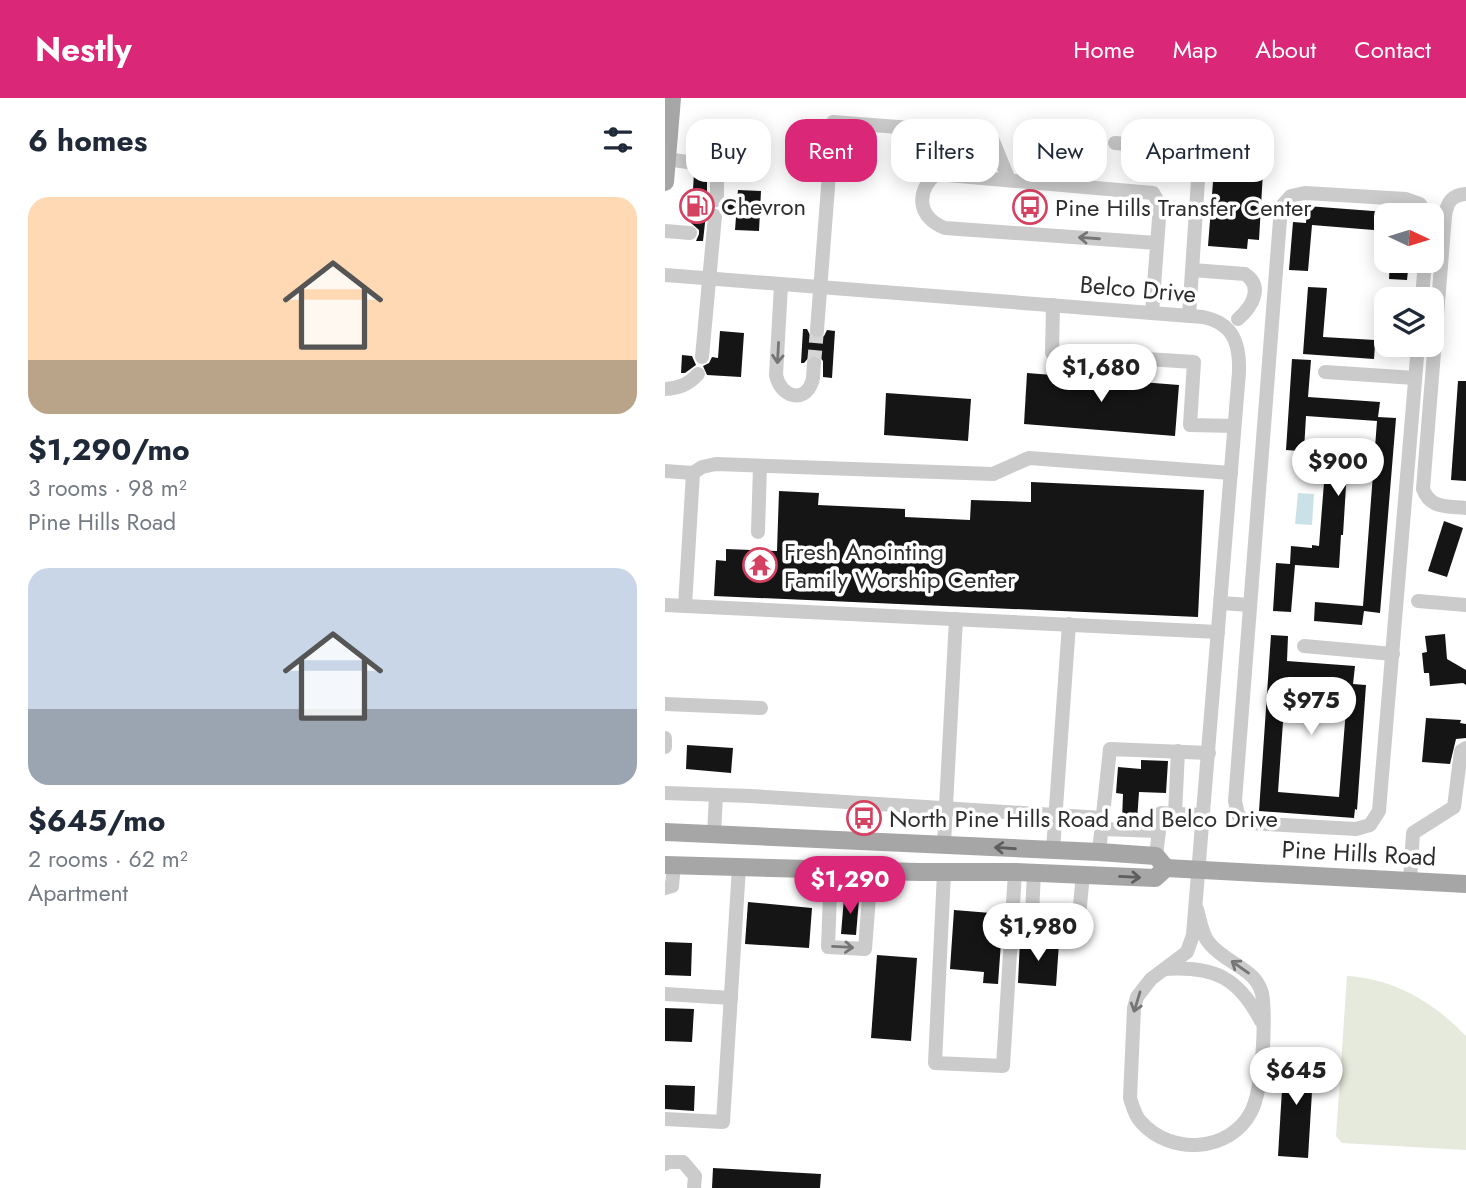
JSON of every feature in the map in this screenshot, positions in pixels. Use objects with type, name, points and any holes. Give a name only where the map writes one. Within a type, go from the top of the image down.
[{"type":"main road","points":[[665,182],[671,100]]},
{"type":"main road","name":"Pine Hills Road","points":[[665,832],[1100,852],[1200,870],[1466,884]]},
{"type":"main road","name":"Pine Hills Road","points":[[670,865],[1015,872],[1155,878],[1161,862]]},
{"type":"street","points":[[817,330],[832,122],[991,134],[1009,180]]},
{"type":"street","points":[[1115,143],[1121,143]]},
{"type":"street","points":[[667,159],[714,166],[717,172],[717,200]]},
{"type":"street","points":[[1152,313],[1160,205],[1153,193],[936,174],[925,183],[922,196],[926,213],[932,223],[944,228],[1157,243]]},
{"type":"street","points":[[1189,316],[1198,182]]},
{"type":"street","points":[[1417,357],[1381,805],[1376,819],[1370,825],[1356,829],[1249,823],[1238,815],[1235,801],[1281,207],[1285,201],[1297,194],[1343,195],[1418,203]]},
{"type":"street","points":[[1466,194],[1450,200],[1445,216],[1423,489],[1429,501],[1435,505],[1466,508]]},
{"type":"street","points":[[702,357],[711,279],[711,234],[716,216]]},
{"type":"street","points":[[665,231],[690,233]]},
{"type":"street","points":[[1192,270],[1245,274],[1252,279],[1255,286],[1251,308],[1238,319]]},
{"type":"street","name":"Belco Drive","points":[[665,275],[1189,316],[1214,319],[1235,337],[1239,359],[1197,909],[1187,952],[1165,969]]},
{"type":"street","points":[[781,285],[776,375],[778,386],[787,394],[795,396],[806,391],[813,381],[814,364]]},
{"type":"street","points":[[1053,305],[1052,353],[1194,362],[1190,425],[1234,426]]},
{"type":"street","points":[[1325,372],[1415,378]]},
{"type":"street","points":[[665,389],[681,387],[698,374]]},
{"type":"street","points":[[665,471],[693,473],[702,467],[716,464],[993,474],[1029,458],[1231,473]]},
{"type":"street","points":[[758,532],[760,466]]},
{"type":"street","points":[[685,606],[693,473]]},
{"type":"street","points":[[1418,601],[1466,605]]},
{"type":"street","points":[[1221,603],[1250,606]]},
{"type":"street","points":[[665,605],[1218,632]]},
{"type":"street","points":[[944,843],[956,619]]},
{"type":"street","points":[[1053,850],[1069,624]]},
{"type":"street","points":[[1304,646],[1393,654]]},
{"type":"street","points":[[665,704],[761,708]]},
{"type":"street","points":[[665,738],[665,747]]},
{"type":"street","points":[[1410,880],[1413,833],[1454,807],[1461,751],[1466,748]]},
{"type":"street","points":[[1100,852],[1110,749],[1209,753]]},
{"type":"street","points":[[1175,814],[1178,751]]},
{"type":"street","points":[[665,793],[1055,814],[1103,824],[1159,831]]},
{"type":"street","points":[[713,834],[716,795]]},
{"type":"street","points":[[1161,862],[1161,813],[1204,815]]},
{"type":"street","points":[[665,888],[672,887],[670,865]]},
{"type":"street","points":[[665,1119],[723,1122],[739,867]]},
{"type":"street","points":[[831,869],[828,947],[865,948],[871,870]]},
{"type":"street","points":[[944,872],[935,1063],[1003,1066],[1015,872]]},
{"type":"street","points":[[1034,873],[1032,913],[1079,916],[1083,874]]},
{"type":"street","points":[[1197,909],[1211,947],[1251,975],[1260,985],[1263,1026],[1255,1103],[1244,1122],[1226,1138],[1213,1143],[1188,1145],[1163,1138],[1140,1121],[1130,1098],[1134,1008],[1137,997],[1151,979],[1165,969],[1200,970],[1223,976],[1252,1003],[1263,1026]]},
{"type":"street","points":[[665,994],[731,998]]},
{"type":"street","points":[[665,1164],[683,1162],[695,1176],[694,1188]]},
{"type":"shaded area","points":[[1347,976],[1381,982],[1412,994],[1440,1013],[1466,1036],[1466,1150],[1342,1143],[1336,1136]]},
{"type":"water","points":[[1298,493],[1314,494],[1312,525],[1295,524]]},
{"type":"building","points":[[693,182],[707,182],[707,200],[711,207],[706,214],[703,241],[696,241],[699,230],[691,223]]},
{"type":"building","points":[[1213,182],[1262,182],[1259,240],[1248,239],[1247,249],[1208,246]]},
{"type":"building","points":[[738,190],[761,191],[759,231],[735,230],[736,217],[725,216],[721,209],[727,201],[737,201]]},
{"type":"building","points":[[1307,206],[1374,211],[1374,230],[1312,225],[1308,271],[1289,270],[1293,222],[1306,223]]},
{"type":"building","points":[[1389,273],[1408,273],[1407,280],[1389,279]]},
{"type":"building","points":[[1308,287],[1327,288],[1323,337],[1374,340],[1374,359],[1303,354]]},
{"type":"building","points":[[803,329],[807,329],[811,337],[817,340],[824,336],[827,330],[835,331],[832,378],[823,377],[823,361],[819,356],[811,355],[801,363]]},
{"type":"building","points":[[720,331],[744,333],[741,377],[707,375],[703,366],[709,363],[712,357],[718,358]]},
{"type":"building","points":[[682,355],[692,356],[696,365],[685,373],[681,373]]},
{"type":"building","points":[[1292,359],[1311,360],[1308,397],[1380,402],[1378,417],[1396,418],[1380,613],[1364,611],[1362,625],[1314,621],[1315,602],[1363,606],[1377,421],[1306,416],[1304,450],[1348,453],[1339,568],[1295,565],[1291,612],[1273,611],[1276,563],[1290,564],[1291,546],[1319,546],[1325,470],[1297,468],[1299,451],[1286,450]]},
{"type":"building","points":[[1027,373],[1179,385],[1175,436],[1024,424]]},
{"type":"building","points":[[1458,381],[1466,381],[1466,481],[1451,480]]},
{"type":"building","points":[[886,393],[971,399],[968,441],[884,435]]},
{"type":"building","points":[[1031,482],[1204,490],[1198,617],[714,596],[716,560],[726,561],[726,549],[777,551],[779,491],[819,493],[818,505],[905,509],[905,517],[970,520],[971,500],[1031,502]]},
{"type":"building","points":[[1444,521],[1463,528],[1447,577],[1428,571]]},
{"type":"building","points":[[1445,634],[1447,659],[1466,670],[1466,685],[1430,686],[1429,673],[1424,673],[1422,653],[1427,652],[1425,636]]},
{"type":"building","points":[[1271,635],[1288,636],[1287,661],[1355,666],[1353,684],[1366,685],[1357,810],[1355,809],[1354,818],[1259,811]],"holes":[[[1286,680],[1348,684],[1339,797],[1278,792]]]},
{"type":"building","points":[[1426,718],[1461,720],[1460,723],[1466,724],[1466,738],[1456,739],[1450,764],[1422,762]]},
{"type":"building","points":[[687,745],[733,748],[731,773],[686,769]]},
{"type":"building","points":[[1141,760],[1168,761],[1166,793],[1139,792],[1137,821],[1122,820],[1123,794],[1116,793],[1118,767],[1141,769]]},
{"type":"building","points":[[844,898],[859,899],[856,935],[841,934]]},
{"type":"building","points":[[748,902],[812,908],[809,948],[745,944]]},
{"type":"building","points":[[954,910],[1003,914],[998,984],[983,983],[984,972],[950,969]]},
{"type":"building","points":[[1020,940],[1059,943],[1056,986],[1018,983]]},
{"type":"building","points":[[665,942],[692,943],[691,976],[665,975]]},
{"type":"building","points":[[877,955],[917,958],[911,1041],[871,1038]]},
{"type":"building","points":[[665,1008],[694,1009],[692,1042],[665,1041]]},
{"type":"building","points":[[1284,1056],[1314,1058],[1308,1158],[1278,1156]]},
{"type":"building","points":[[665,1085],[695,1086],[694,1111],[665,1109]]},
{"type":"building","points":[[713,1168],[821,1174],[820,1188],[712,1188]]},
{"type":"tunnel","points":[[814,364],[817,330]]},
{"type":"place","name":"Chevron","points":[[697,206]]},
{"type":"place","name":"Pine Hills Transfer Center","points":[[1030,207]]},
{"type":"place","name":"Fresh Anointing Family Worship Center","points":[[760,565]]},
{"type":"place","name":"North Pine Hills Road and Belco Drive","points":[[864,818]]}]
